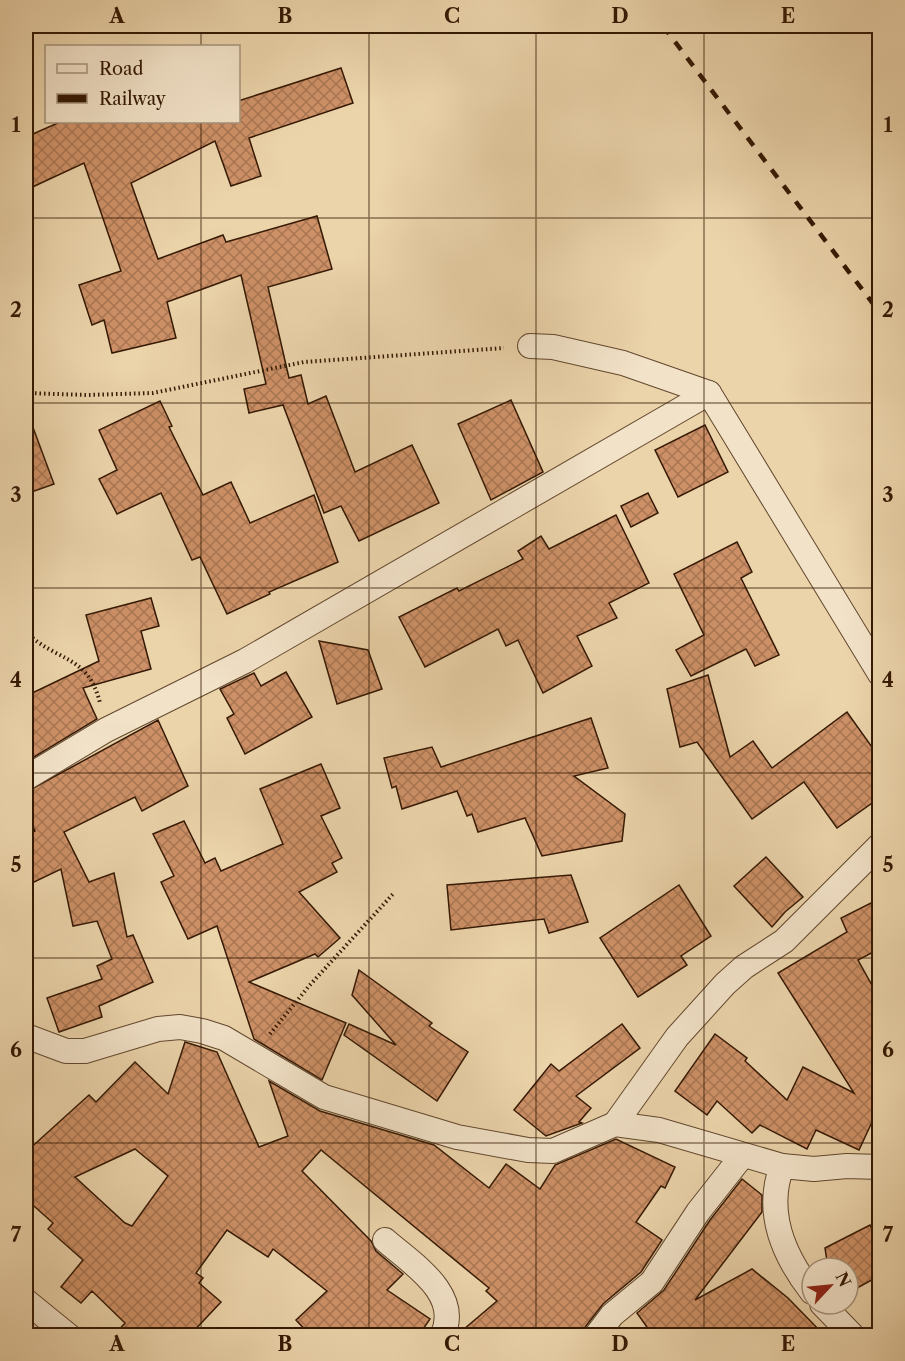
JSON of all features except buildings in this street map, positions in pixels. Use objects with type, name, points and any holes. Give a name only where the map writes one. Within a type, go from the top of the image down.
[{"type":"street","points":[[530,346],[553,347],[623,363],[709,393],[879,674]]},
{"type":"street","points":[[26,778],[106,730],[245,661],[709,393]]},
{"type":"street","points":[[26,1036],[66,1051],[85,1051],[158,1029],[180,1027],[224,1038],[324,1097],[487,1143],[553,1151],[615,1124],[677,1037],[725,984],[744,967],[784,941],[879,845]]},
{"type":"street","points":[[615,1124],[659,1130],[782,1166],[814,1169],[847,1166],[879,1167]]},
{"type":"street","points":[[596,1335],[612,1315],[652,1282],[698,1212],[742,1156]]},
{"type":"street","points":[[782,1166],[775,1188],[774,1217],[800,1274]]},
{"type":"street","points":[[385,1240],[431,1280],[443,1297],[447,1312],[445,1329],[441,1335]]},
{"type":"street","points":[[26,1301],[69,1335]]},
{"type":"street","points":[[834,1316],[853,1335]]},
{"type":"path","points":[[26,393],[87,396],[153,393],[304,362],[530,346]]},
{"type":"path","points":[[26,632],[36,642],[76,662],[88,672],[98,694],[106,730]]},
{"type":"path","points":[[252,1056],[309,986],[393,894]]},
{"type":"railway","points":[[663,26],[880,313]]}]
